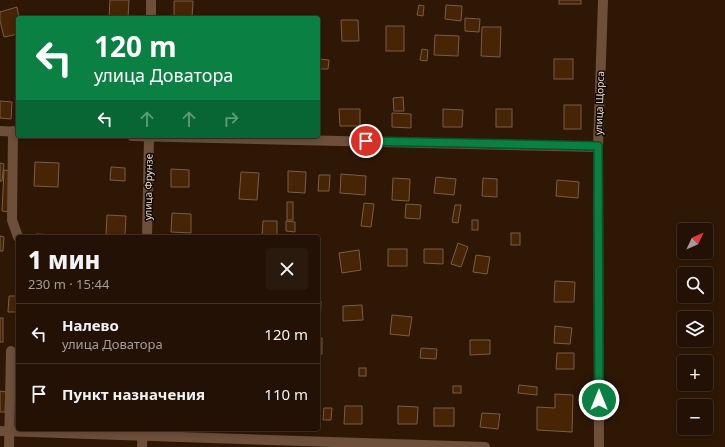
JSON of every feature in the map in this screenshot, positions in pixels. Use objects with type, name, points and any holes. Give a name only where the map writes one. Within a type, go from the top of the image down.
[{"type":"street","points":[[151,0],[151,16]]},
{"type":"street","name":"улица Щорса","points":[[599,447],[598,146],[603,0]]},
{"type":"street","points":[[0,131],[15,131],[12,220],[17,235]]},
{"type":"street","name":"улица Фрунзе","points":[[147,235],[149,138]]},
{"type":"street","points":[[239,138],[598,146]]},
{"type":"street","points":[[9,447],[4,431],[11,351]]},
{"type":"street","points":[[4,431],[143,432],[485,447]]},
{"type":"street","points":[[142,447],[143,432]]},
{"type":"building","points":[[110,0],[129,0],[128,16],[109,16]]},
{"type":"building","points":[[559,0],[581,0],[581,4],[559,4]]},
{"type":"building","points":[[174,1],[193,1],[192,16],[174,16]]},
{"type":"building","points":[[419,5],[424,6],[423,16],[417,15]]},
{"type":"building","points":[[446,5],[462,6],[461,21],[445,19]]},
{"type":"building","points":[[17,7],[19,16],[16,16],[16,34],[4,37],[0,21],[0,12]]},
{"type":"building","points":[[465,18],[480,19],[479,32],[465,31]]},
{"type":"building","points":[[341,20],[358,20],[359,41],[342,41]]},
{"type":"building","points":[[386,26],[404,26],[404,51],[386,51]]},
{"type":"building","points":[[482,27],[501,27],[500,57],[481,56]]},
{"type":"building","points":[[435,35],[459,36],[458,56],[434,55]]},
{"type":"building","points":[[422,49],[428,50],[427,61],[420,60]]},
{"type":"building","points":[[320,59],[329,60],[328,69],[320,69]]},
{"type":"building","points":[[554,59],[573,59],[573,79],[554,79]]},
{"type":"building","points":[[403,97],[404,111],[394,111],[393,98]]},
{"type":"building","points":[[0,101],[12,102],[11,119],[0,118]]},
{"type":"building","points":[[564,105],[581,105],[581,129],[564,129]]},
{"type":"building","points":[[339,109],[360,109],[360,126],[340,126]]},
{"type":"building","points":[[443,109],[463,110],[462,127],[443,127]]},
{"type":"building","points":[[496,109],[512,109],[512,127],[496,127]]},
{"type":"building","points":[[392,113],[411,114],[411,128],[392,127]]},
{"type":"building","points":[[35,162],[59,163],[58,187],[34,186]]},
{"type":"building","points":[[0,163],[4,164],[2,181],[0,181]]},
{"type":"building","points":[[111,167],[125,168],[125,181],[110,180]]},
{"type":"building","points":[[171,169],[189,170],[189,187],[171,187]]},
{"type":"building","points":[[4,170],[12,171],[10,212],[2,211]]},
{"type":"building","points":[[288,171],[306,172],[305,193],[288,192]]},
{"type":"building","points":[[241,172],[259,173],[257,200],[239,199]]},
{"type":"building","points":[[341,174],[366,176],[365,195],[340,193]]},
{"type":"building","points":[[319,175],[330,175],[329,191],[318,191]]},
{"type":"building","points":[[436,177],[456,179],[454,195],[434,193]]},
{"type":"building","points":[[393,178],[410,179],[409,201],[392,200]]},
{"type":"building","points":[[483,178],[497,179],[497,197],[482,196]]},
{"type":"building","points":[[557,180],[579,182],[578,198],[556,196]]},
{"type":"building","points":[[287,202],[293,202],[293,220],[287,220]]},
{"type":"building","points":[[364,203],[374,204],[371,227],[361,226]]},
{"type":"building","points":[[406,204],[421,205],[420,219],[405,218]]},
{"type":"building","points":[[455,205],[461,205],[458,223],[452,222]]},
{"type":"building","points":[[172,213],[191,214],[191,233],[171,232]]},
{"type":"building","points":[[107,215],[126,216],[125,235],[106,235]]},
{"type":"building","points":[[472,220],[478,220],[478,230],[472,230]]},
{"type":"building","points":[[263,221],[277,221],[277,235],[262,235]]},
{"type":"building","points":[[286,221],[295,222],[295,232],[286,231]]},
{"type":"building","points":[[511,233],[520,233],[520,245],[511,245]]},
{"type":"building","points":[[36,234],[56,235],[36,235]]},
{"type":"building","points":[[0,236],[4,237],[3,251],[0,251]]},
{"type":"building","points":[[458,243],[468,247],[461,267],[451,264]]},
{"type":"building","points":[[388,249],[407,249],[407,266],[388,266]]},
{"type":"building","points":[[424,249],[443,249],[443,264],[424,263]]},
{"type":"building","points":[[359,250],[361,270],[342,273],[339,253]]},
{"type":"building","points":[[476,255],[490,257],[487,274],[473,272]]},
{"type":"building","points":[[555,281],[575,282],[574,302],[554,302]]},
{"type":"building","points":[[9,296],[16,296],[16,312],[8,312]]},
{"type":"building","points":[[320,301],[321,301],[320,327]]},
{"type":"building","points":[[362,305],[363,320],[343,321],[343,306]]},
{"type":"building","points":[[392,315],[412,317],[409,336],[390,334]]},
{"type":"building","points":[[0,318],[3,318],[3,342],[0,342]]},
{"type":"building","points":[[555,326],[572,328],[570,344],[554,343]]},
{"type":"building","points":[[320,338],[322,338],[322,354],[320,354]]},
{"type":"building","points":[[470,340],[490,340],[490,354],[470,355]]},
{"type":"building","points":[[421,348],[437,349],[436,359],[420,358]]},
{"type":"building","points":[[557,353],[574,353],[574,369],[556,369]]},
{"type":"building","points":[[359,368],[366,368],[366,376],[359,376]]},
{"type":"building","points":[[519,385],[537,387],[537,395],[518,393]]},
{"type":"building","points":[[453,386],[461,386],[461,393],[453,393]]},
{"type":"building","points":[[0,391],[6,392],[5,412],[0,412]]},
{"type":"building","points":[[555,394],[573,395],[572,432],[537,430],[537,407],[555,408]]},
{"type":"building","points":[[345,406],[362,406],[362,424],[344,424]]},
{"type":"building","points":[[398,406],[418,407],[417,424],[398,424]]},
{"type":"building","points":[[324,408],[332,408],[331,420],[323,420]]},
{"type":"building","points":[[434,408],[454,408],[454,426],[434,426]]},
{"type":"building","points":[[482,413],[500,414],[498,429],[480,427]]},
{"type":"route","points":[[366,141],[598,146],[599,400]]}]
